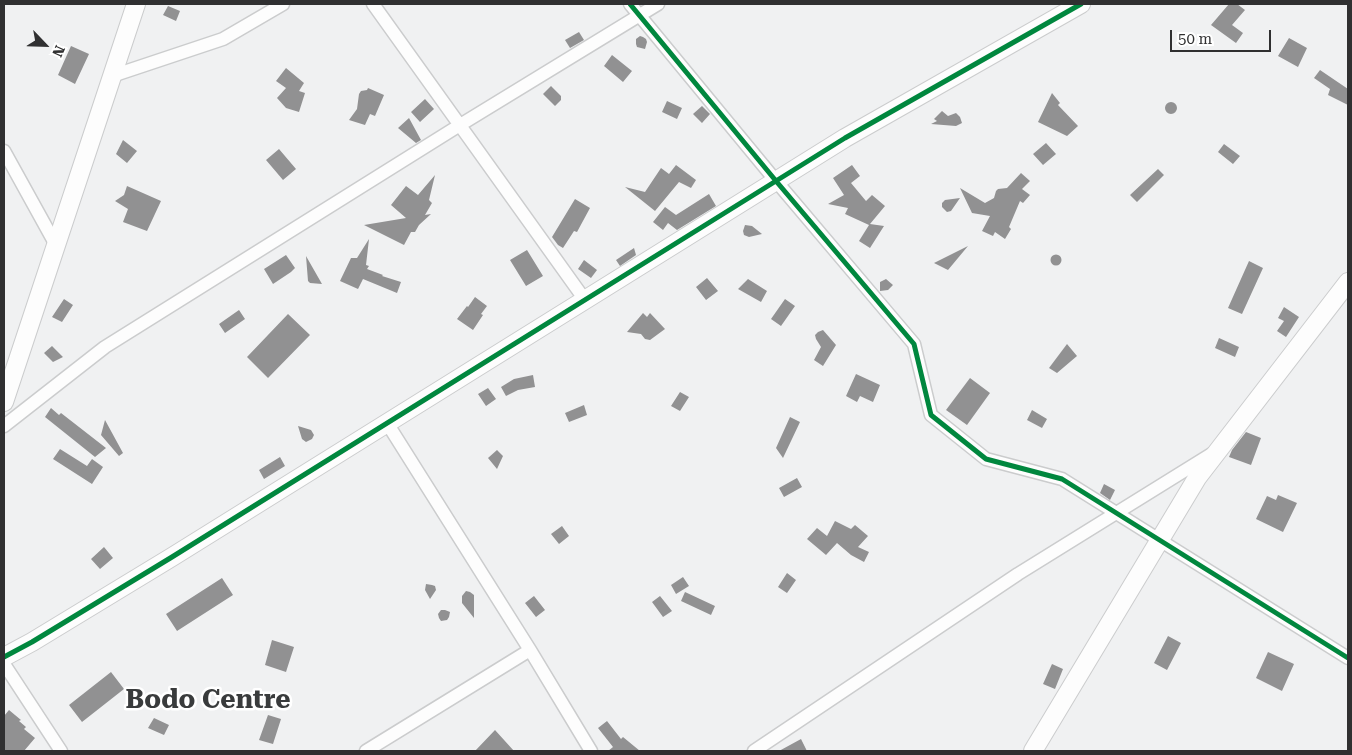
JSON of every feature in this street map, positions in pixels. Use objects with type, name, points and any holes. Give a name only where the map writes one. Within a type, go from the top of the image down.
[{"type":"street","points":[[4,402],[136,4]]},
{"type":"street","points":[[112,76],[223,39],[283,4]]},
{"type":"street","points":[[373,4],[585,300]]},
{"type":"street","points":[[630,4],[914,344],[931,415],[986,459],[1062,479],[1348,658]]},
{"type":"street","points":[[4,426],[105,347],[460,125],[658,4]]},
{"type":"street","points":[[4,657],[164,562],[845,138],[1082,4]]},
{"type":"street","points":[[4,151],[56,244]]},
{"type":"street","points":[[1033,751],[1196,478],[1348,282]]},
{"type":"street","points":[[387,423],[530,650],[591,751]]},
{"type":"street","points":[[754,751],[1018,574],[1219,449]]},
{"type":"street","points":[[366,751],[530,650]]},
{"type":"street","points":[[4,664],[61,751]]},
{"type":"building","points":[[1229,4],[1237,4],[1245,10],[1232,25],[1243,33],[1236,43],[1211,25]]},
{"type":"building","points":[[168,6],[180,11],[176,21],[163,15]]},
{"type":"building","points":[[579,32],[584,40],[570,48],[565,40]]},
{"type":"building","points":[[640,36],[646,39],[645,49],[637,47],[636,39]]},
{"type":"building","points":[[1289,38],[1307,48],[1298,67],[1278,56]]},
{"type":"building","points":[[71,46],[89,54],[75,84],[58,75]]},
{"type":"building","points":[[612,55],[632,71],[623,82],[604,66]]},
{"type":"building","points":[[286,68],[304,83],[299,91],[305,93],[299,112],[286,108],[277,98],[286,88],[276,81]]},
{"type":"building","points":[[1320,70],[1348,89],[1348,105],[1328,95],[1330,89],[1314,78]]},
{"type":"building","points":[[551,86],[561,96],[561,100],[555,106],[543,94]]},
{"type":"building","points":[[368,88],[384,95],[375,116],[370,114],[365,125],[349,120],[357,109],[359,94]]},
{"type":"building","points":[[1052,93],[1060,103],[1058,105],[1078,126],[1067,136],[1038,122]]},
{"type":"building","points":[[425,99],[434,109],[420,122],[411,112]]},
{"type":"building","points":[[667,101],[682,108],[677,119],[662,112]]},
{"type":"building","points":[[1171,102],[1177,108],[1171,114],[1165,108]]},
{"type":"building","points":[[702,106],[710,114],[702,123],[693,114]]},
{"type":"building","points":[[942,111],[948,116],[956,113],[962,123],[956,126],[931,124],[937,121],[934,119]]},
{"type":"building","points":[[409,118],[421,140],[416,143],[398,128]]},
{"type":"building","points":[[123,140],[137,151],[127,163],[116,154]]},
{"type":"building","points":[[1046,143],[1056,154],[1043,165],[1033,154]]},
{"type":"building","points":[[1224,144],[1240,156],[1233,164],[1218,152]]},
{"type":"building","points":[[279,149],[296,169],[283,180],[266,160]]},
{"type":"building","points":[[676,165],[696,180],[691,188],[679,182],[655,211],[625,187],[645,192],[661,168],[669,174]]},
{"type":"building","points":[[852,165],[860,176],[851,183],[866,201],[872,195],[885,206],[870,224],[884,226],[870,248],[859,241],[869,225],[845,214],[848,208],[828,204],[844,195],[833,178]]},
{"type":"building","points":[[1158,169],[1164,175],[1137,202],[1130,195]]},
{"type":"building","points":[[1021,173],[1030,181],[1022,189],[1030,195],[1023,203],[1020,201],[1009,227],[1011,229],[1005,239],[995,232],[993,236],[982,231],[990,216],[972,213],[960,188],[985,203],[994,198],[998,189],[1007,188]]},
{"type":"building","points":[[435,175],[429,200],[432,203],[425,215],[431,214],[419,225],[415,232],[411,232],[404,245],[364,225],[406,218],[391,205],[406,186],[418,195]]},
{"type":"building","points":[[127,186],[161,201],[147,231],[123,222],[128,209],[115,201],[124,195]]},
{"type":"building","points":[[709,194],[716,206],[677,230],[668,223],[663,230],[653,222],[665,207],[676,215]]},
{"type":"building","points":[[960,198],[951,211],[947,212],[942,207],[942,203],[945,200]]},
{"type":"building","points":[[575,199],[590,208],[577,232],[574,231],[563,248],[552,237]]},
{"type":"building","points":[[745,225],[752,226],[762,234],[749,237],[744,235]]},
{"type":"building","points":[[369,239],[366,265],[369,266],[367,269],[401,282],[397,293],[363,279],[358,289],[340,281],[351,258],[357,258]]},
{"type":"building","points":[[968,246],[948,270],[934,263]]},
{"type":"building","points":[[634,248],[636,255],[620,266],[616,260]]},
{"type":"building","points":[[527,250],[543,276],[526,286],[510,260]]},
{"type":"building","points":[[286,255],[295,268],[273,284],[264,269]]},
{"type":"building","points":[[1054,255],[1058,255],[1061,260],[1060,264],[1054,265],[1051,262],[1051,258]]},
{"type":"building","points":[[306,256],[322,284],[310,283],[308,281]]},
{"type":"building","points":[[584,260],[597,270],[591,278],[578,269]]},
{"type":"building","points":[[1249,261],[1263,268],[1242,314],[1228,308]]},
{"type":"building","points":[[707,278],[718,291],[706,300],[696,287]]},
{"type":"building","points":[[748,279],[767,291],[761,302],[738,289]]},
{"type":"building","points":[[886,279],[893,285],[888,290],[880,291],[880,282]]},
{"type":"building","points":[[475,297],[487,306],[473,330],[457,319]]},
{"type":"building","points":[[64,299],[73,305],[62,322],[52,317]]},
{"type":"building","points":[[785,299],[795,306],[781,326],[771,319]]},
{"type":"building","points":[[1284,307],[1299,317],[1286,337],[1277,331],[1284,321],[1278,318]]},
{"type":"building","points":[[239,310],[245,319],[225,333],[219,324]]},
{"type":"building","points":[[643,313],[647,317],[650,313],[665,329],[650,340],[645,339],[641,334],[627,332]]},
{"type":"building","points":[[288,314],[310,335],[268,378],[247,357]]},
{"type":"building","points":[[823,330],[836,345],[823,366],[814,360],[821,347],[815,335]]},
{"type":"building","points":[[1219,338],[1239,347],[1235,357],[1215,348]]},
{"type":"building","points":[[1067,344],[1077,356],[1057,373],[1049,368]]},
{"type":"building","points":[[52,346],[63,357],[53,362],[44,353]]},
{"type":"building","points":[[856,374],[880,385],[873,402],[860,396],[857,402],[846,396]]},
{"type":"building","points":[[533,375],[535,387],[518,390],[506,396],[501,387],[514,379]]},
{"type":"building","points":[[970,378],[990,393],[967,425],[946,410]]},
{"type":"building","points":[[488,388],[496,399],[486,406],[478,394]]},
{"type":"building","points":[[680,392],[689,397],[680,411],[671,406]]},
{"type":"building","points":[[584,405],[587,415],[569,422],[565,413]]},
{"type":"building","points":[[51,408],[59,415],[61,413],[106,448],[95,457],[45,417]]},
{"type":"building","points":[[1032,410],[1047,419],[1042,428],[1027,420]]},
{"type":"building","points":[[790,417],[800,422],[783,458],[776,448]]},
{"type":"building","points":[[105,420],[123,453],[119,456],[101,435]]},
{"type":"building","points":[[298,426],[311,430],[314,435],[312,439],[306,442],[302,439]]},
{"type":"building","points":[[1246,432],[1261,438],[1251,465],[1229,457]]},
{"type":"building","points":[[60,449],[87,466],[92,459],[103,467],[92,484],[53,459]]},
{"type":"building","points":[[497,450],[503,456],[497,469],[488,458]]},
{"type":"building","points":[[280,457],[285,466],[264,479],[259,470]]},
{"type":"building","points":[[797,478],[802,487],[784,497],[779,488]]},
{"type":"building","points":[[1104,484],[1115,490],[1110,500],[1100,493]]},
{"type":"building","points":[[1278,495],[1297,503],[1283,532],[1256,519],[1267,496],[1276,500]]},
{"type":"building","points":[[835,521],[851,529],[855,525],[868,536],[858,547],[869,552],[864,562],[851,555],[837,543],[826,555],[807,539],[817,528],[827,536]]},
{"type":"building","points":[[562,526],[569,536],[559,544],[551,534]]},
{"type":"building","points":[[104,547],[113,558],[100,569],[91,559]]},
{"type":"building","points":[[787,573],[796,580],[787,593],[778,587]]},
{"type":"building","points":[[683,577],[689,586],[676,594],[671,585]]},
{"type":"building","points":[[222,578],[233,595],[177,631],[166,614]]},
{"type":"building","points":[[426,584],[435,586],[436,590],[430,599],[425,590]]},
{"type":"building","points":[[466,591],[474,595],[474,618],[462,603],[462,596]]},
{"type":"building","points":[[685,592],[715,606],[711,615],[681,601]]},
{"type":"building","points":[[534,596],[545,610],[536,617],[525,603]]},
{"type":"building","points":[[660,596],[672,611],[663,617],[652,602]]},
{"type":"building","points":[[441,610],[450,612],[447,620],[441,621],[439,618],[438,614]]},
{"type":"building","points":[[1168,636],[1181,643],[1167,670],[1154,663]]},
{"type":"building","points":[[272,640],[294,647],[286,672],[265,665]]},
{"type":"building","points":[[1268,652],[1294,664],[1282,691],[1256,678]]},
{"type":"building","points":[[1052,664],[1063,669],[1055,689],[1043,684]]},
{"type":"building","points":[[111,672],[124,689],[82,722],[69,705]]},
{"type":"building","points":[[9,710],[21,720],[19,721],[26,727],[24,729],[35,738],[24,751],[4,751],[4,716]]},
{"type":"building","points":[[268,715],[281,719],[273,744],[259,740]]},
{"type":"building","points":[[154,718],[169,725],[164,735],[148,728]]},
{"type":"building","points":[[607,721],[621,739],[623,737],[640,751],[608,751],[613,747],[598,728]]},
{"type":"building","points":[[495,730],[514,751],[475,751]]},
{"type":"building","points":[[801,739],[807,751],[779,751]]},
{"type":"cycle path","points":[[630,4],[914,344],[931,415],[986,459],[1062,479],[1348,658]]},
{"type":"cycle path","points":[[4,657],[172,557],[845,138],[1081,4]]},
{"type":"district","name":"Bodo Centre","points":[[208,700]]}]
